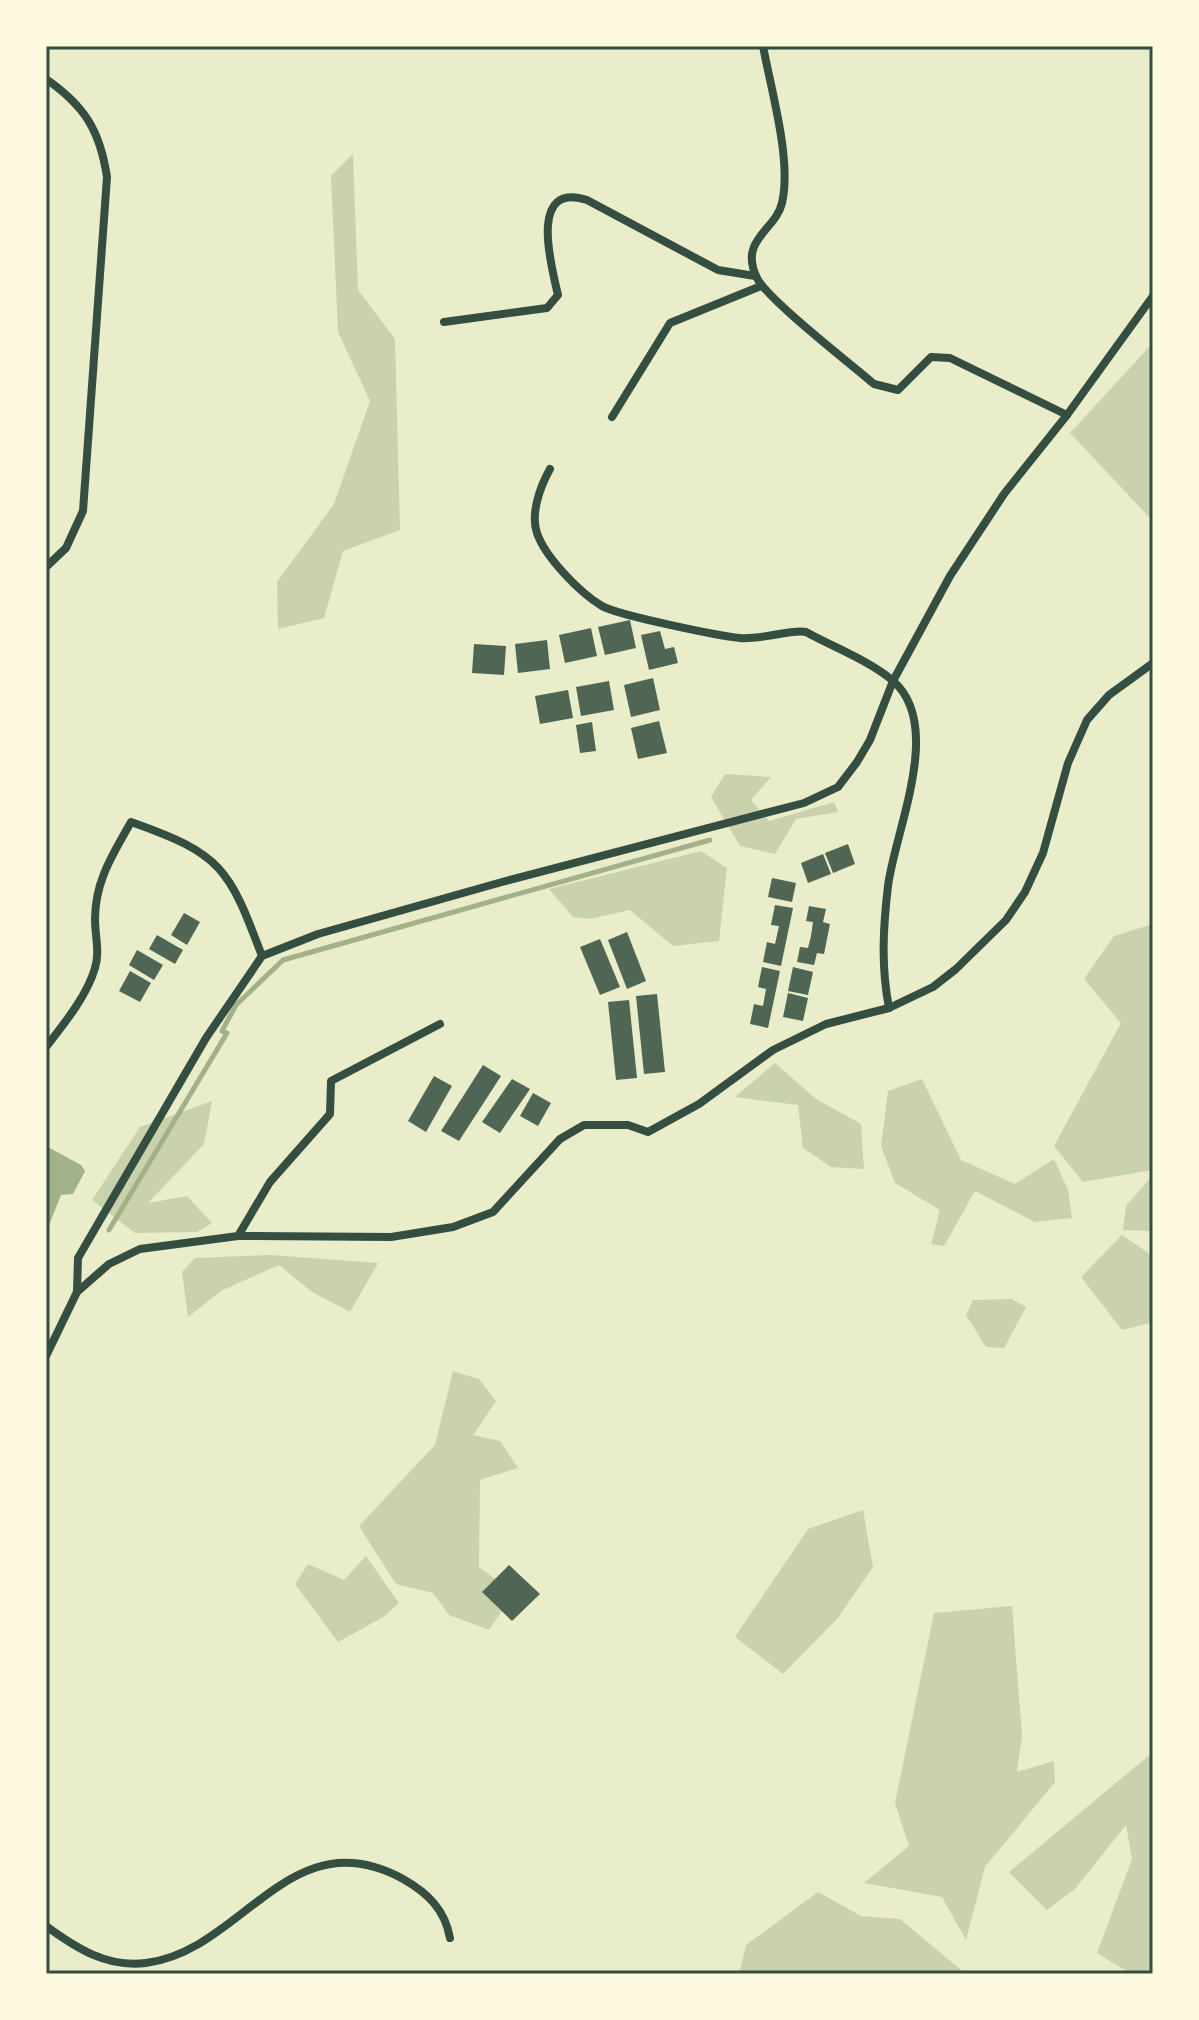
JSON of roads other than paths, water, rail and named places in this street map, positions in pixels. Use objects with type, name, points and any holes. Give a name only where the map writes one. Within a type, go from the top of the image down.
[{"type":"street","points":[[763,46],[783,177],[782,206],[757,236],[752,262],[761,286],[874,384],[898,390],[931,357],[950,358],[1067,415]]},
{"type":"street","points":[[46,79],[72,97],[96,131],[107,177],[83,511],[66,548],[46,567]]},
{"type":"street","points":[[444,322],[547,308],[554,303],[558,295],[546,237],[550,215],[559,199],[567,196],[587,200],[718,270],[755,276]]},
{"type":"street","points":[[612,417],[670,323],[761,286]]},
{"type":"street","points":[[77,1292],[78,1258],[206,1038],[262,956],[318,934],[825,795],[838,787],[870,740],[893,681],[975,536],[1153,296]]},
{"type":"street","points":[[550,469],[539,489],[536,532],[569,580],[604,608],[738,638],[773,638],[796,630],[806,632],[893,681],[911,711],[917,740],[888,883],[882,962],[889,1008]]},
{"type":"street","points":[[46,1356],[77,1292],[109,1264],[140,1249],[238,1236],[391,1237],[453,1227],[493,1212],[560,1139],[584,1125],[628,1125],[648,1132],[699,1104],[773,1050],[826,1024],[889,1008],[933,987],[1006,920],[1043,853],[1068,763],[1087,720],[1109,695],[1153,663]]},
{"type":"street","points":[[46,1047],[67,1021],[94,972],[99,945],[96,909],[104,869],[131,822],[194,846],[219,866],[237,892],[262,956]]},
{"type":"street","points":[[238,1236],[270,1182],[330,1114],[331,1081],[440,1024]]},
{"type":"street","points":[[46,1926],[81,1950],[106,1960],[131,1964],[156,1961],[200,1945],[296,1874],[342,1864],[385,1871],[420,1890],[446,1917],[450,1938]]},
{"type":"waterway","points":[[109,1230],[227,1033],[222,1031],[236,1005],[283,960],[710,840]]}]
